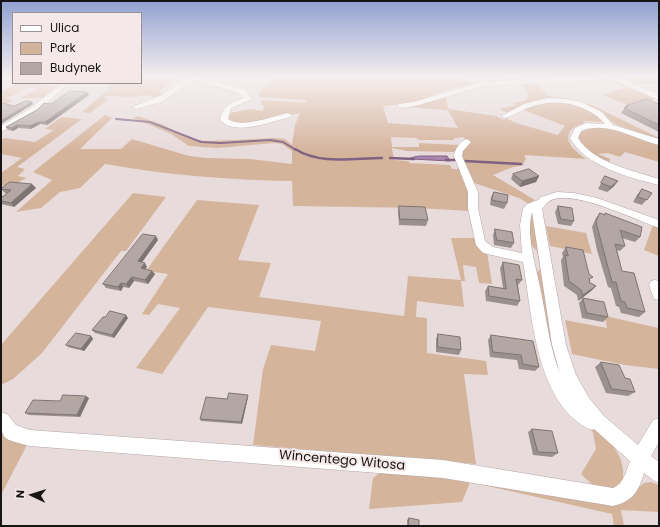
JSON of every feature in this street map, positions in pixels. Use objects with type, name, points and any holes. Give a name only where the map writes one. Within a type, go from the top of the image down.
[{"type":"street","points":[[1,130],[35,110],[45,102]]},
{"type":"street","points":[[136,107],[155,102]]},
{"type":"street","points":[[240,102],[226,108],[224,120],[228,125],[245,125],[288,115]]},
{"type":"street","points":[[402,106],[423,102]]},
{"type":"street","points":[[505,116],[522,107],[541,102]]},
{"type":"street","points":[[569,102],[577,103],[594,110],[606,120],[610,127]]},
{"type":"street","points":[[659,142],[610,127],[598,125],[581,128],[574,134],[574,140],[582,151],[596,160],[659,182]]},
{"type":"street","points":[[467,142],[462,146],[458,154],[473,192],[473,208],[481,244],[486,249],[491,251],[529,259]]},
{"type":"street","points":[[659,224],[586,197],[554,195],[531,206],[526,214],[525,236],[546,356],[553,378],[562,394],[576,410],[604,429],[659,474]]},
{"type":"street","points":[[539,203],[538,211],[563,361],[569,378],[578,395],[604,429]]},
{"type":"street","name":"Wincentego Witosa","points":[[1,420],[11,432],[30,438],[443,469],[607,497],[618,496],[630,487],[640,458],[659,426]]},
{"type":"green space","points":[[1,102],[11,102],[1,107]]},
{"type":"green space","points":[[94,102],[105,102],[90,113],[82,112]]},
{"type":"green space","points":[[261,102],[305,103],[305,102],[413,102],[383,106],[388,123],[458,128],[448,110],[405,107],[427,102],[447,102],[448,109],[496,116],[504,120],[506,118],[516,123],[558,135],[565,126],[521,109],[548,102],[563,102],[573,103],[591,111],[603,122],[583,121],[585,123],[574,127],[569,134],[569,143],[586,159],[524,155],[526,159],[523,164],[525,165],[513,167],[493,175],[535,200],[529,204],[519,198],[474,183],[460,152],[470,143],[463,137],[455,138],[453,140],[418,140],[417,138],[391,137],[392,147],[419,147],[419,143],[460,145],[454,152],[407,151],[392,148],[394,160],[409,161],[409,163],[450,165],[452,169],[460,169],[468,189],[470,199],[468,211],[419,208],[293,206],[292,181],[198,176],[105,164],[80,188],[60,192],[41,208],[16,212],[52,180],[33,172],[105,115],[112,118],[80,149],[121,149],[132,139],[189,156],[250,159],[292,164],[292,151],[282,144],[274,143],[217,148],[189,146],[171,134],[133,118],[138,116],[164,125],[188,138],[197,140],[210,141],[275,138],[285,139],[292,145],[295,125],[300,113],[242,124],[233,124],[225,118],[229,113],[251,109],[262,111],[265,107]]},
{"type":"green space","points":[[548,102],[529,103],[507,113],[500,109],[516,105],[513,103]]},
{"type":"green space","points":[[619,102],[645,102],[629,106]]},
{"type":"green space","points":[[590,104],[659,139],[617,125],[587,105]]},
{"type":"green space","points":[[61,117],[82,119],[17,167],[25,169],[18,176],[27,178],[7,187],[1,185],[1,173],[22,158],[1,154],[1,140],[4,138],[35,142],[54,130],[45,129]]},
{"type":"green space","points":[[599,127],[615,130],[659,144],[659,162],[625,152],[620,157],[608,153],[598,154],[610,159],[609,163],[594,155],[582,144],[579,138],[580,133],[587,129]]},
{"type":"green space","points":[[133,193],[166,197],[126,251],[121,251],[42,353],[13,379],[1,385],[1,345]]},
{"type":"green space","points":[[197,200],[259,205],[238,260],[271,263],[259,297],[404,316],[408,276],[461,280],[451,238],[475,238],[487,252],[492,284],[479,283],[476,267],[463,265],[465,281],[461,281],[464,307],[417,301],[416,317],[427,318],[427,353],[486,361],[488,375],[464,374],[476,464],[253,445],[263,369],[271,345],[315,351],[321,321],[208,307],[162,374],[136,368],[180,308],[158,304],[149,315],[142,314],[168,274],[146,271]]},
{"type":"green space","points":[[534,208],[558,369],[569,391],[556,376],[536,274],[540,269],[537,251],[531,245],[528,219]]},
{"type":"green space","points":[[653,225],[659,228],[659,256],[644,250]]},
{"type":"green space","points":[[546,226],[586,233],[592,254],[550,246]]},
{"type":"green space","points":[[605,316],[659,328],[659,369],[625,365],[572,354],[565,320],[607,328]]},
{"type":"green space","points":[[581,422],[597,431],[617,451],[623,468],[623,478],[616,492],[596,488],[581,474],[596,449],[593,432]]},
{"type":"green space","points":[[1,431],[27,445],[1,495]]},
{"type":"green space","points":[[384,470],[471,480],[462,502],[369,509],[373,478]]},
{"type":"green space","points":[[483,481],[593,500],[637,489],[644,483],[651,482],[659,485],[659,512],[621,510],[624,526],[614,526],[612,514],[483,485]]},
{"type":"shaded area","points":[[419,156],[447,156],[450,161],[411,158]]},
{"type":"building","points":[[25,102],[32,102],[1,121],[1,104],[14,106]]},
{"type":"building","points":[[55,102],[74,102],[45,122],[39,122],[30,126],[17,125],[12,128],[6,127],[37,110],[44,103],[51,104]]},
{"type":"building","points":[[639,102],[653,102],[659,104],[659,125],[624,108],[628,107],[626,106]]},
{"type":"building","points":[[529,169],[539,176],[522,181],[513,174]]},
{"type":"building","points":[[605,176],[618,181],[611,187],[601,183]]},
{"type":"building","points":[[10,182],[32,184],[11,203],[1,201],[1,198],[11,190],[1,189]]},
{"type":"building","points":[[642,189],[652,193],[647,200],[638,197]]},
{"type":"building","points":[[494,192],[508,195],[507,203],[492,200]]},
{"type":"building","points":[[399,206],[425,207],[428,220],[400,219]]},
{"type":"building","points":[[558,206],[572,208],[574,221],[561,219]]},
{"type":"building","points":[[600,213],[605,215],[605,213],[642,227],[640,237],[620,230],[625,246],[615,244],[622,271],[634,273],[645,312],[627,308],[625,302],[621,301],[616,282],[612,282],[596,222]]},
{"type":"building","points":[[495,229],[512,232],[514,243],[497,240]]},
{"type":"building","points":[[143,234],[156,236],[138,261],[145,263],[141,268],[152,271],[145,280],[132,277],[126,284],[121,283],[118,287],[103,284]]},
{"type":"building","points":[[566,247],[583,250],[589,274],[593,277],[589,279],[589,282],[596,286],[583,295],[581,290],[569,281],[565,255],[568,256]]},
{"type":"building","points":[[503,262],[519,265],[522,280],[516,279],[520,301],[489,296],[488,286],[506,289]]},
{"type":"building","points":[[583,298],[604,302],[608,317],[587,313]]},
{"type":"building","points":[[110,311],[126,315],[112,335],[92,330],[103,317],[105,317]]},
{"type":"building","points":[[76,333],[91,336],[81,349],[66,345]]},
{"type":"building","points":[[438,334],[460,337],[461,350],[438,347]]},
{"type":"building","points":[[491,335],[533,341],[539,367],[523,364],[521,355],[493,352]]},
{"type":"building","points":[[601,362],[619,365],[625,378],[630,379],[635,392],[612,389]]},
{"type":"building","points":[[229,393],[248,395],[241,422],[200,419],[206,397],[227,399]]},
{"type":"building","points":[[63,395],[86,396],[77,415],[25,413],[33,400],[60,401]]},
{"type":"building","points":[[532,429],[552,431],[558,453],[538,452]]},
{"type":"building","points":[[409,518],[419,520],[419,526],[409,526]]},
{"type":"waterway","points":[[116,119],[150,122],[201,142],[221,143],[270,140],[283,142],[296,150]]},
{"type":"waterway","points":[[295,149],[305,154],[326,159],[382,158]]},
{"type":"waterway","points":[[390,158],[414,159]]},
{"type":"waterway","points":[[446,160],[456,160]]},
{"type":"waterway","points":[[464,161],[521,164]]}]
